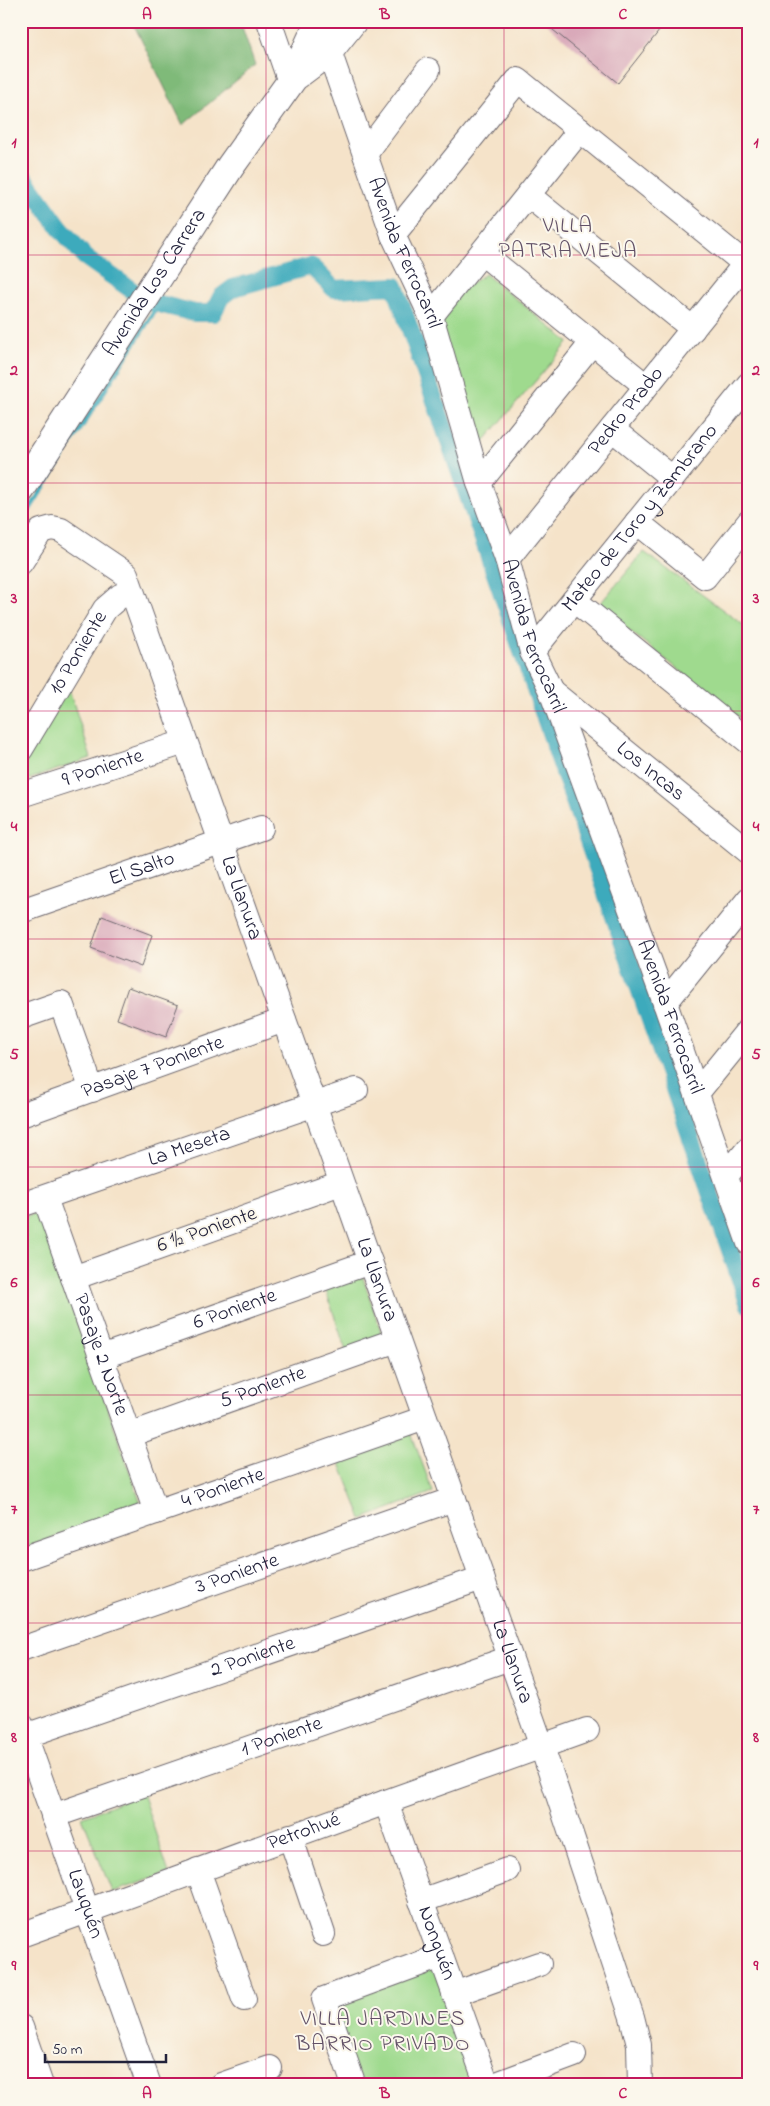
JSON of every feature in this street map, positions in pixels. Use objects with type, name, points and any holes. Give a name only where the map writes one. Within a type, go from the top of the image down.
[{"type":"main road","name":"Avenida Los Carrera","points":[[21,489],[230,167],[322,35],[354,21]]},
{"type":"street","points":[[269,21],[292,80]]},
{"type":"street","name":"Avenida Ferrocarril","points":[[322,35],[393,235],[430,316],[479,483],[507,559],[532,652],[551,691],[735,1193],[749,1243]]},
{"type":"street","points":[[365,154],[428,70]]},
{"type":"street","points":[[393,235],[518,80],[747,265]]},
{"type":"street","points":[[430,316],[580,130]]},
{"type":"street","points":[[528,195],[693,329]]},
{"type":"street","points":[[482,253],[646,386]]},
{"type":"street","name":"Pedro Prado","points":[[507,559],[646,386],[747,265]]},
{"type":"street","points":[[479,483],[592,342]]},
{"type":"street","name":"Mateo de Toro y Zambrano","points":[[532,652],[749,384]]},
{"type":"street","points":[[612,429],[672,478]]},
{"type":"street","points":[[637,522],[705,577],[749,522]]},
{"type":"street","name":"La Llanura","points":[[21,562],[41,531],[52,528],[61,530],[126,574],[542,1747],[632,2017],[639,2045],[640,2085]]},
{"type":"street","name":"10 Poniente","points":[[21,749],[105,609],[115,600],[131,591]]},
{"type":"street","points":[[574,600],[749,742]]},
{"type":"street","name":"Los Incas","points":[[551,691],[749,852]]},
{"type":"street","name":"9 Poniente","points":[[21,795],[185,742]]},
{"type":"street","name":"El Salto","points":[[21,911],[261,828]]},
{"type":"street","points":[[665,1003],[749,899]]},
{"type":"street","points":[[21,1017],[60,1003],[92,1090]]},
{"type":"street","name":"Pasaje 7 Poniente","points":[[21,1116],[284,1020]]},
{"type":"street","points":[[697,1093],[749,1029]]},
{"type":"street","name":"La Meseta","points":[[21,1205],[356,1090]]},
{"type":"street","points":[[735,1193],[749,1148]]},
{"type":"street","name":"6 ½ Poniente","points":[[73,1278],[342,1183]]},
{"type":"street","name":"Pasaje 2 Norte","points":[[45,1198],[156,1512]]},
{"type":"street","name":"6 Poniente","points":[[102,1357],[370,1262]]},
{"type":"street","name":"5 Poniente","points":[[129,1435],[397,1340]]},
{"type":"street","name":"4 Poniente","points":[[21,1559],[425,1418]]},
{"type":"street","name":"3 Poniente","points":[[21,1649],[454,1499]]},
{"type":"street","name":"2 Poniente","points":[[23,1730],[482,1578]]},
{"type":"street","name":"1 Poniente","points":[[53,1816],[510,1658]]},
{"type":"street","name":"Lauquén","points":[[23,1730],[28,1766],[53,1816],[149,2085]]},
{"type":"street","name":"Petrohué","points":[[21,1935],[587,1730]]},
{"type":"street","name":"Nonguén","points":[[386,1802],[487,2085]]},
{"type":"street","points":[[290,1836],[324,1934]]},
{"type":"street","points":[[198,1870],[244,1999]]},
{"type":"street","points":[[421,1901],[507,1870]]},
{"type":"street","points":[[354,2085],[324,1999],[441,1956]]},
{"type":"street","points":[[454,1994],[539,1964]]},
{"type":"street","points":[[21,2027],[41,2085]]},
{"type":"street","points":[[494,2085],[574,2055]]},
{"type":"street","points":[[221,2085],[270,2068]]},
{"type":"green space","points":[[132,21],[240,21],[255,65],[183,125]]},
{"type":"green space","points":[[485,274],[569,342],[479,447],[431,310]]},
{"type":"green space","points":[[644,552],[749,629],[749,725],[598,606]]},
{"type":"green space","points":[[68,686],[91,758],[21,782],[21,759]]},
{"type":"green space","points":[[39,1212],[142,1507],[21,1549],[21,1219]]},
{"type":"green space","points":[[362,1275],[383,1338],[346,1351],[325,1288]]},
{"type":"green space","points":[[409,1428],[433,1492],[362,1519],[337,1456]]},
{"type":"green space","points":[[142,1793],[169,1873],[112,1892],[82,1817]]},
{"type":"green space","points":[[438,1960],[483,2085],[359,2085],[329,2000]]},
{"type":"building","points":[[542,21],[667,21],[618,83]]},
{"type":"building","points":[[102,916],[152,935],[141,967],[91,948]]},
{"type":"building","points":[[128,987],[178,1005],[166,1037],[117,1019]]},
{"type":"waterway","points":[[21,173],[60,228],[85,257],[133,291]]},
{"type":"waterway","points":[[151,302],[195,313],[213,313],[221,297],[233,288],[311,266],[334,289],[395,286],[749,1305]]},
{"type":"waterway","points":[[21,523],[159,304]]},
{"type":"district","name":"VILLA PATRIA VIEJA","points":[[568,240]]},
{"type":"district","name":"VILLA JARDINES BARRIO PRIVADO","points":[[383,2032]]}]
